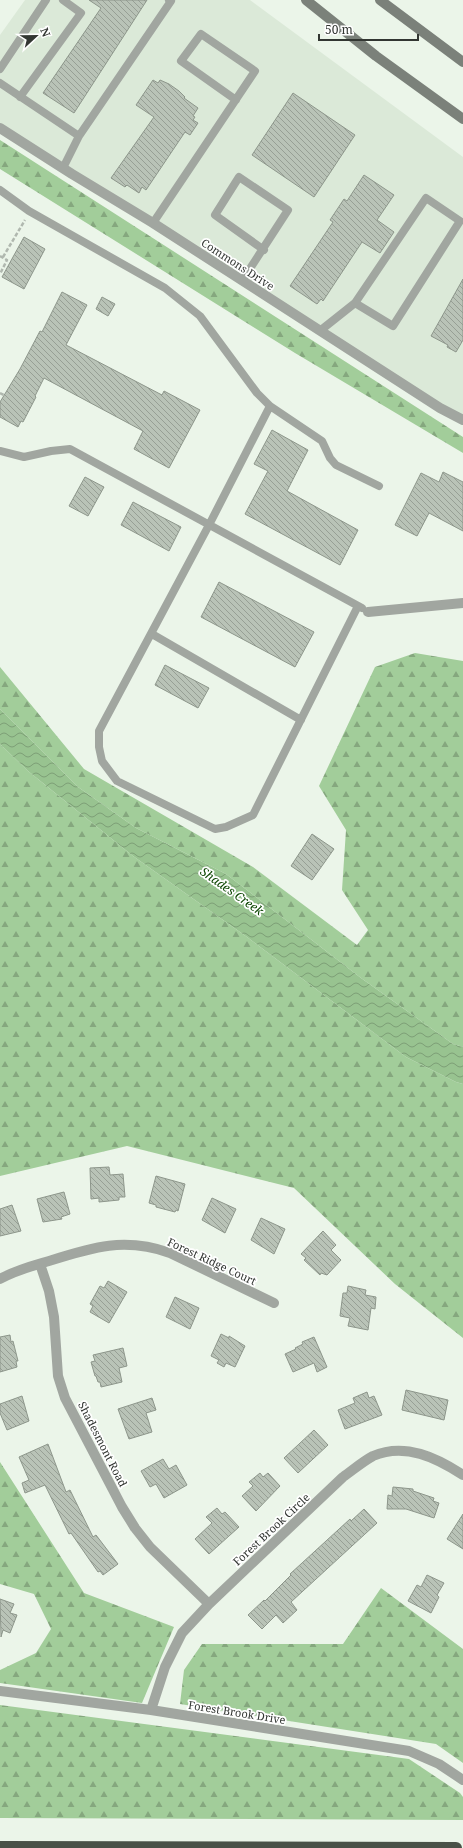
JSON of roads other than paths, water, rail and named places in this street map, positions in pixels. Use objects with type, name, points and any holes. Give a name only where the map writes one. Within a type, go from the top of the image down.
[{"type":"highway","points":[[0,1846],[456,1848]]},
{"type":"main road","points":[[306,0],[376,56],[463,119]]},
{"type":"main road","points":[[380,0],[463,62]]},
{"type":"street","name":"Commons Drive","points":[[0,128],[153,223],[440,408],[463,420]]},
{"type":"street","points":[[368,612],[463,603]]},
{"type":"street","name":"Forest Ridge Court","points":[[0,1279],[20,1269],[103,1246],[131,1244],[170,1253],[274,1303]]},
{"type":"street","name":"Shadesmont Road","points":[[40,1264],[49,1291],[54,1317],[58,1376],[65,1398],[122,1508],[135,1528],[150,1547],[208,1604]]},
{"type":"street","name":"Forest Brook Circle","points":[[151,1710],[165,1667],[182,1633],[208,1604],[361,1463],[374,1456],[388,1452],[419,1453],[434,1458],[463,1475]]},
{"type":"street","name":"Forest Brook Drive","points":[[0,1691],[151,1710],[409,1751],[439,1764],[463,1780]]},
{"type":"lane","points":[[0,69],[46,0]]},
{"type":"lane","points":[[20,97],[81,13],[63,0]]},
{"type":"lane","points":[[63,168],[78,136],[171,1],[169,0]]},
{"type":"lane","points":[[153,223],[236,100],[255,71],[201,34],[181,61],[236,100]]},
{"type":"lane","points":[[0,83],[78,136]]},
{"type":"lane","points":[[242,281],[264,250],[288,210],[239,177],[215,215],[264,250]]},
{"type":"lane","points":[[0,190],[30,211],[165,288],[200,316],[257,393],[270,406],[322,441],[330,458],[336,465],[379,486]]},
{"type":"lane","points":[[321,330],[355,303],[426,198],[460,221],[393,326],[355,303]]},
{"type":"lane","points":[[270,406],[152,634],[99,731],[99,747],[102,761],[118,781],[215,829],[226,827],[253,815],[358,606]]},
{"type":"lane","points":[[0,451],[24,457],[51,451],[70,449],[368,612]]},
{"type":"lane","points":[[152,634],[301,720]]},
{"type":"water","name":"Shades Creek","points":[[0,709],[78,787],[136,828],[226,874],[361,978],[453,1044],[463,1047],[463,1084],[406,1057],[247,937],[133,856],[28,771],[0,744]]}]
